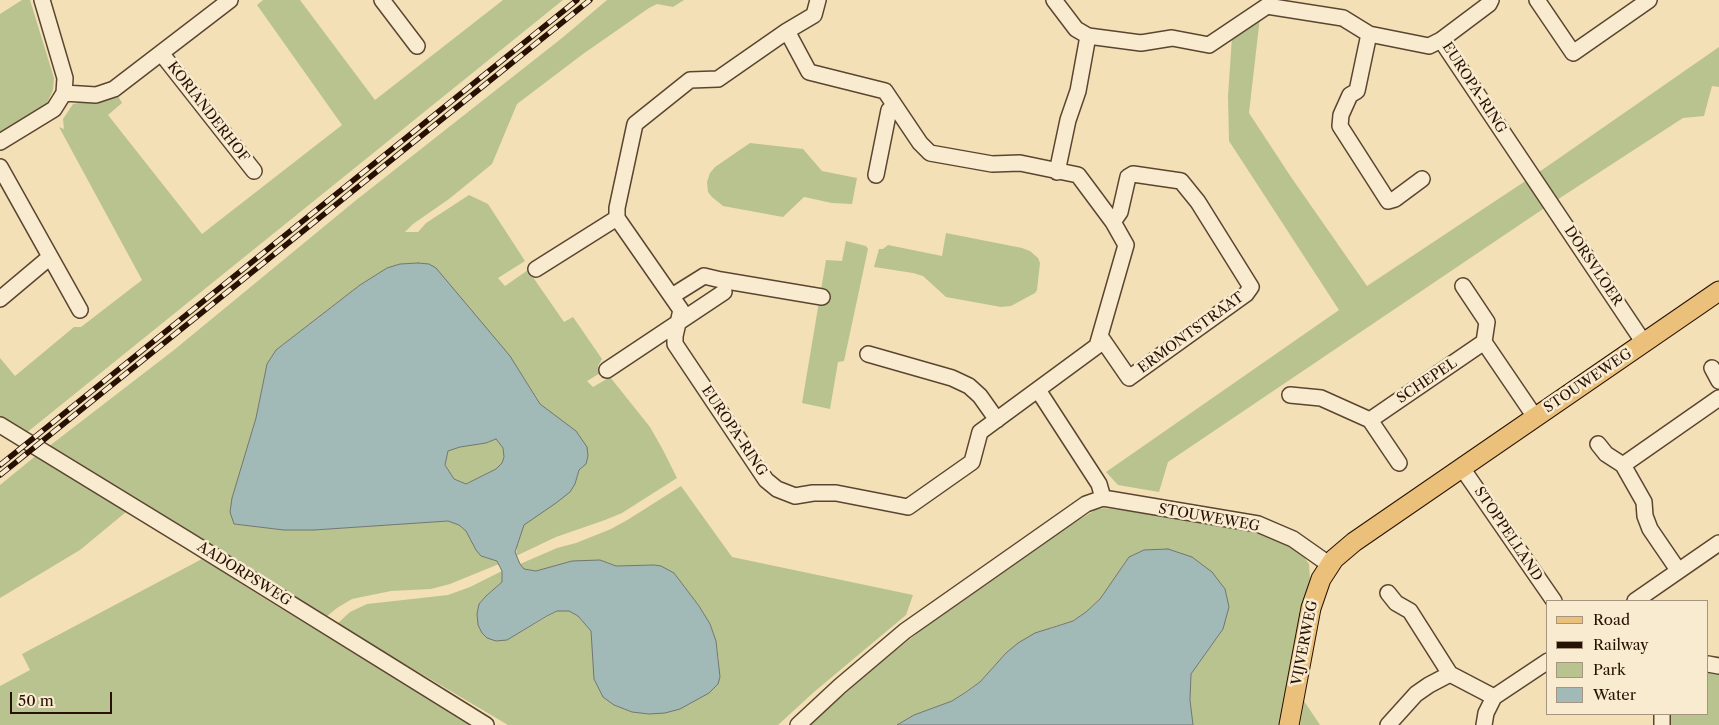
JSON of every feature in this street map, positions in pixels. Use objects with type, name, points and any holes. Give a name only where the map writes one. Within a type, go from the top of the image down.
[{"type":"main road","name":"STOUWEWEG","points":[[1330,565],[1342,551],[1354,542],[1719,291]]},
{"type":"main road","name":"VIJVERWEG","points":[[1289,725],[1311,608],[1321,579],[1330,565]]},
{"type":"street","points":[[0,142],[54,109],[64,93],[65,78],[42,0]]},
{"type":"street","name":"KORIANDERHOF","points":[[64,93],[96,95],[114,89],[230,0]]},
{"type":"street","points":[[382,0],[417,46]]},
{"type":"street","points":[[536,269],[617,218],[616,208],[635,124],[690,80],[718,79],[814,15],[818,0]]},
{"type":"street","points":[[1054,0],[1076,29],[1088,36],[1141,43],[1172,38],[1209,45],[1267,6],[1343,18],[1369,34],[1429,46],[1441,40]]},
{"type":"street","name":"EUROPA-RING","points":[[1491,0],[1489,4],[1441,40],[1542,189]]},
{"type":"street","points":[[1537,0],[1574,53],[1629,6],[1649,0]]},
{"type":"street","points":[[788,31],[809,72],[885,91],[920,143],[930,153],[992,164],[1020,163],[1078,175],[1113,222],[1126,245],[1100,336]]},
{"type":"street","points":[[1369,34],[1357,91],[1350,95],[1341,115],[1340,126],[1388,201],[1395,199],[1422,179]]},
{"type":"street","points":[[1058,172],[1068,120],[1078,91],[1088,36]]},
{"type":"street","name":"KORIANDERHOF","points":[[161,53],[254,171]]},
{"type":"street","points":[[876,175],[889,110],[894,106]]},
{"type":"street","points":[[0,167],[80,310]]},
{"type":"street","name":"ERMONTSTRAAT","points":[[1100,336],[1129,378],[1246,294],[1251,287],[1198,202],[1181,181],[1133,174],[1128,177],[1120,212],[1113,222]]},
{"type":"street","name":"DORSVLOER","points":[[1542,189],[1644,343]]},
{"type":"street","name":"EUROPA-RING","points":[[617,218],[681,310],[677,322],[675,344],[766,480],[778,489],[796,496],[813,493],[836,493],[908,507],[972,462],[980,432],[1097,346],[1100,336]]},
{"type":"street","points":[[0,299],[50,257]]},
{"type":"street","points":[[672,296],[704,276],[822,297]]},
{"type":"street","points":[[1464,286],[1487,322],[1484,342],[1535,417]]},
{"type":"street","points":[[607,370],[724,292]]},
{"type":"street","name":"SCHEPEL","points":[[1370,420],[1484,342]]},
{"type":"street","points":[[868,354],[952,378],[969,386],[980,396],[997,420]]},
{"type":"street","points":[[798,725],[840,686],[905,631],[1086,504],[1102,498],[1099,484],[1038,390]]},
{"type":"street","points":[[1290,395],[1321,398],[1370,420],[1399,463]]},
{"type":"street","points":[[1623,465],[1719,398]]},
{"type":"street","name":"AADORPSWEG","points":[[0,425],[180,534],[486,725]]},
{"type":"street","points":[[1598,444],[1606,454],[1623,465],[1644,502],[1644,516],[1650,529],[1678,570]]},
{"type":"street","name":"STOPPELLAND","points":[[1462,468],[1553,600]]},
{"type":"street","name":"STOUWEWEG","points":[[1102,498],[1258,524],[1298,542],[1330,565]]},
{"type":"street","points":[[1636,600],[1719,543]]},
{"type":"street","points":[[1388,593],[1396,603],[1410,612],[1450,674],[1494,697]]},
{"type":"street","points":[[1484,725],[1486,713],[1494,697],[1546,662]]},
{"type":"street","points":[[1388,725],[1416,694],[1450,674]]},
{"type":"green space","points":[[22,0],[30,0],[54,78],[53,90],[45,108],[0,134],[0,14]]},
{"type":"green space","points":[[263,0],[300,0],[375,100],[503,0],[563,0],[25,434],[0,417],[0,358],[15,376],[74,327],[81,327],[142,280],[59,127],[64,129],[63,119],[73,104],[118,96],[122,103],[108,115],[202,234],[342,125],[257,5]]},
{"type":"green space","points":[[607,0],[684,0],[673,7],[657,4],[649,8],[583,54],[517,104],[492,164],[405,232],[418,232],[426,223],[469,195],[488,204],[525,261],[498,278],[505,286],[528,270],[564,322],[573,317],[602,359],[598,366],[602,372],[587,381],[593,387],[610,377],[650,427],[677,478],[622,513],[556,537],[516,556],[517,546],[524,525],[575,484],[579,470],[556,417],[540,404],[524,378],[429,264],[418,263],[400,264],[387,268],[360,285],[276,350],[267,364],[256,418],[232,498],[234,524],[284,530],[314,530],[448,521],[459,525],[466,531],[481,556],[497,561],[499,564],[450,584],[431,589],[391,591],[352,599],[326,617],[84,467],[48,447],[174,350],[355,201],[562,38]]},
{"type":"green space","points":[[1260,17],[1249,113],[1367,286],[1542,170],[1719,47],[1719,87],[1712,86],[1704,116],[1683,118],[1543,209],[1168,462],[1159,492],[1118,485],[1106,472],[1339,310],[1229,141],[1228,96],[1232,37]]},
{"type":"green space","points":[[750,143],[803,149],[822,171],[857,178],[852,204],[832,203],[804,197],[783,217],[723,206],[708,192],[707,182],[710,173],[715,167]]},
{"type":"green space","points":[[946,233],[1030,251],[1038,258],[1040,263],[1037,290],[1035,293],[1011,306],[1001,307],[946,297],[923,276],[874,267],[879,249],[883,249],[888,245],[942,256]]},
{"type":"green space","points":[[846,241],[866,246],[868,249],[844,361],[838,362],[830,409],[802,403],[826,260],[842,261]]},
{"type":"green space","points":[[496,439],[503,448],[504,457],[502,463],[496,469],[466,484],[454,479],[445,465],[448,451]]},
{"type":"green space","points":[[38,454],[126,512],[80,550],[0,598],[0,485]]},
{"type":"green space","points":[[681,486],[732,557],[913,595],[906,615],[814,692],[778,725],[508,725],[337,624],[350,612],[367,604],[448,595],[470,587],[502,571],[502,582],[479,604],[477,614],[478,625],[507,640],[557,611],[569,611],[578,616],[591,631],[592,645],[614,705],[632,712],[649,714],[719,663],[716,641],[710,624],[674,573],[654,565],[616,566],[600,560],[536,571],[524,569],[520,564],[557,548],[576,543],[611,529]]},
{"type":"green space","points":[[1104,508],[1269,536],[1287,544],[1302,554],[1309,564],[1310,578],[1283,725],[1193,725],[1190,700],[1191,674],[1223,629],[1129,557],[1100,599],[1086,612],[1073,621],[1052,627],[1006,653],[980,682],[952,701],[914,715],[897,725],[811,725],[880,663],[929,624],[1058,533],[1095,510]]},
{"type":"green space","points":[[202,559],[472,725],[0,725],[0,686],[30,670],[22,654]]},
{"type":"green space","points":[[1709,671],[1719,673],[1719,725],[1667,725],[1669,715],[1709,715]]},
{"type":"green space","points":[[1304,701],[1320,725],[1300,725]]},
{"type":"water","points":[[400,264],[429,264],[436,268],[510,356],[540,404],[576,431],[587,447],[588,456],[586,464],[579,470],[575,484],[570,492],[524,525],[515,552],[520,564],[524,569],[536,571],[572,561],[600,560],[616,566],[661,566],[674,573],[699,606],[710,624],[716,641],[720,677],[718,684],[709,693],[680,709],[665,713],[632,712],[614,705],[603,697],[594,679],[591,631],[578,616],[569,611],[557,611],[507,640],[496,641],[487,638],[478,625],[477,614],[479,604],[502,582],[502,571],[497,561],[481,556],[466,531],[459,525],[448,521],[314,530],[284,530],[234,524],[230,512],[232,498],[256,418],[267,364],[276,350],[360,285],[387,268]],"holes":[[[496,439],[503,448],[504,457],[502,463],[496,469],[466,484],[454,479],[445,465],[448,451],[460,447],[486,443]]]},
{"type":"water","points":[[1168,549],[1192,557],[1212,572],[1225,589],[1229,607],[1223,629],[1191,674],[1190,700],[1193,725],[897,725],[914,715],[952,701],[966,692],[980,682],[1006,653],[1018,643],[1035,633],[1073,621],[1086,612],[1100,599],[1129,557],[1144,550]]},
{"type":"railway","points":[[0,465],[577,0]]},
{"type":"railway","points":[[0,475],[590,0]]}]
